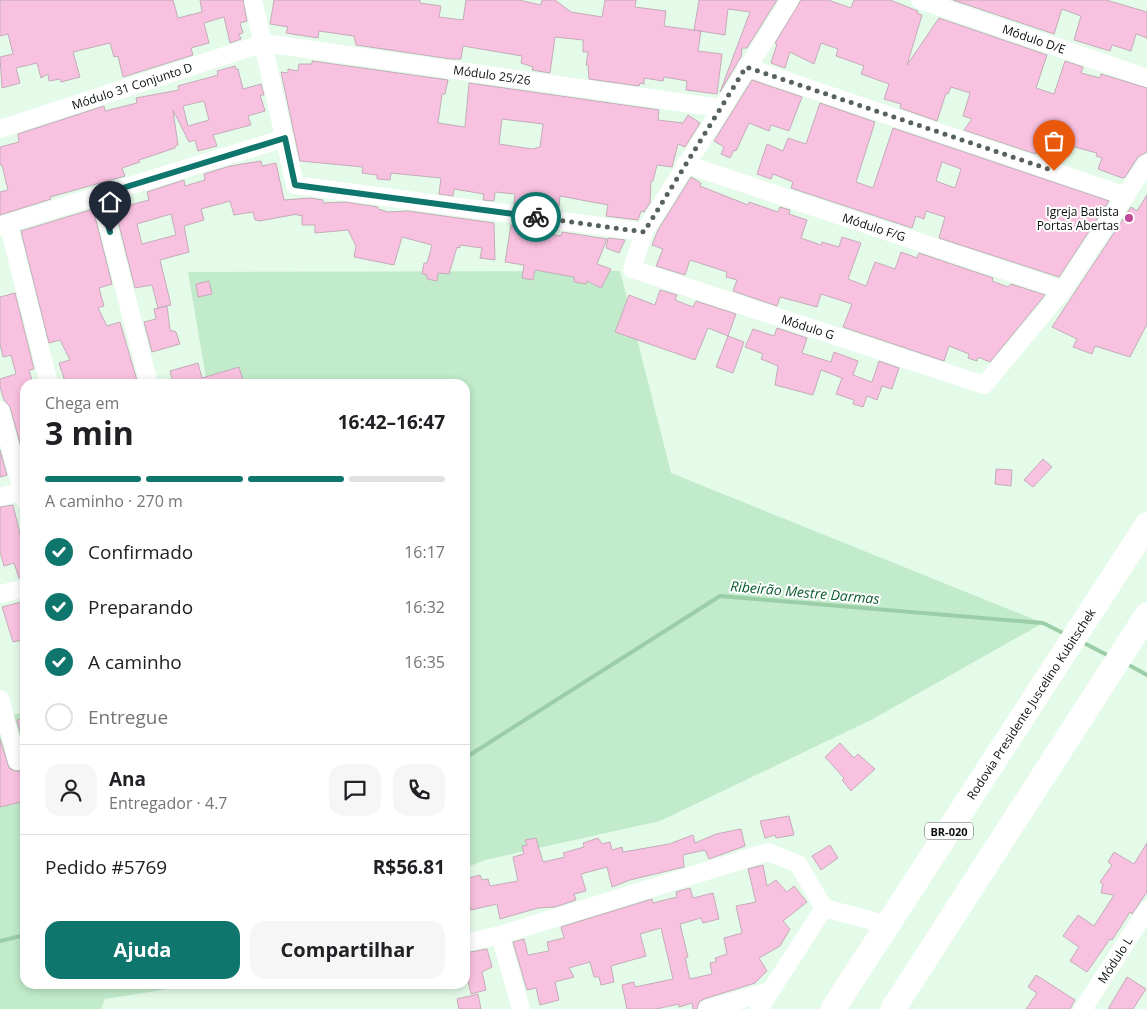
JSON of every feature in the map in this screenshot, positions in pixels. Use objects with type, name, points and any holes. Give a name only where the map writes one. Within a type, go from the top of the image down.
[{"type":"highway","name":"Rodovia Presidente Juscelino Kubitschek","points":[[833,1009],[1147,525]]},
{"type":"highway","points":[[893,1009],[1141,624]]},
{"type":"street","points":[[253,0],[295,185],[644,232],[720,108],[790,0]]},
{"type":"street","name":"Módulo D/E","points":[[920,0],[1147,78]]},
{"type":"street","name":"Módulo 25/26","points":[[264,43],[720,108]]},
{"type":"street","name":"Módulo 31 Conjunto D","points":[[0,129],[264,43]]},
{"type":"street","points":[[746,67],[1126,196]]},
{"type":"street","points":[[48,379],[4,224],[285,138]]},
{"type":"street","points":[[1063,290],[1147,163]]},
{"type":"street","name":"Módulo F/G","points":[[685,164],[1063,290]]},
{"type":"street","points":[[100,195],[148,379]]},
{"type":"street","name":"Módulo G","points":[[644,232],[632,269],[984,385],[1063,290]]},
{"type":"street","points":[[0,410],[20,482]]},
{"type":"street","points":[[0,497],[20,496]]},
{"type":"street","points":[[0,594],[20,589]]},
{"type":"street","points":[[0,699],[17,761]]},
{"type":"street","points":[[470,942],[500,935],[768,852],[798,864],[824,908],[888,925]]},
{"type":"street","points":[[759,1009],[824,908]]},
{"type":"street","name":"Módulo L","points":[[1083,1009],[1147,910]]},
{"type":"street","points":[[500,935],[521,1009]]},
{"type":"street","points":[[707,1009],[770,991]]},
{"type":"green space","points":[[620,271],[671,473],[1043,623],[873,719],[660,821],[485,860],[470,866],[470,379],[206,379],[188,272]]},
{"type":"green space","points":[[20,713],[20,989],[164,989],[105,999],[101,1009],[0,1009],[0,718]]},
{"type":"building","points":[[0,0],[173,0],[178,18],[202,12],[200,0],[243,0],[247,21],[240,23],[243,33],[239,34],[241,39],[230,43],[224,17],[204,23],[209,43],[191,48],[193,55],[123,77],[118,56],[114,57],[110,43],[73,52],[80,77],[61,82],[60,79],[49,81],[48,74],[41,78],[37,63],[16,68],[20,83],[2,88],[0,57],[13,54],[8,34],[0,36]]},
{"type":"building","points":[[274,0],[420,0],[420,3],[441,6],[439,17],[463,20],[466,0],[519,0],[541,5],[542,0],[555,0],[571,12],[602,17],[605,0],[636,0],[635,7],[666,11],[664,26],[701,31],[698,51],[722,54],[717,94],[686,90],[687,81],[664,77],[663,81],[644,78],[644,84],[640,83],[639,86],[589,79],[588,65],[586,65],[588,52],[583,52],[583,40],[555,37],[550,73],[532,70],[533,67],[521,63],[522,56],[463,46],[461,59],[451,59],[356,45],[354,36],[319,31],[318,38],[286,33],[288,27],[270,24]]},
{"type":"building","points":[[699,0],[777,0],[747,48],[742,48],[741,57],[720,92],[750,12],[728,9],[725,35],[694,30]]},
{"type":"building","points":[[801,0],[828,0],[851,8],[854,0],[890,0],[918,11],[917,13],[922,15],[907,65],[939,18],[1047,55],[1036,88],[1054,94],[1065,61],[1083,67],[1081,73],[1100,78],[1101,74],[1147,88],[1147,152],[1138,157],[1125,177],[1122,178],[1098,169],[1102,158],[1096,156],[1097,153],[1041,138],[1036,154],[964,130],[972,119],[963,116],[970,93],[951,87],[948,94],[946,93],[937,121],[900,108],[901,104],[884,99],[889,84],[861,74],[864,66],[836,56],[838,49],[821,43],[814,64],[790,52],[785,68],[771,63],[777,44],[775,43]]},
{"type":"building","points":[[953,0],[1106,0],[1147,12],[1147,38],[1136,34],[1131,51],[1112,45],[1110,51],[1074,40],[1081,16],[1062,9],[1054,34]]},
{"type":"building","points":[[312,61],[448,80],[445,94],[442,94],[438,123],[465,127],[469,83],[659,110],[658,120],[683,123],[688,115],[700,123],[685,147],[678,144],[672,167],[657,165],[653,181],[651,181],[650,203],[644,212],[641,211],[638,220],[606,216],[608,205],[560,196],[559,207],[545,205],[544,208],[514,204],[515,194],[495,192],[494,201],[483,200],[484,194],[454,189],[453,196],[439,194],[441,178],[391,173],[390,180],[377,179],[377,175],[362,173],[363,167],[300,161],[281,72],[288,73],[288,69],[298,71],[299,64],[312,64]],"holes":[[[502,119],[543,124],[540,147],[532,149],[499,144]]]},
{"type":"building","points":[[235,66],[238,69],[243,89],[261,84],[264,95],[260,95],[265,111],[248,116],[251,125],[213,135],[217,146],[198,151],[195,140],[189,142],[173,110],[178,145],[175,148],[122,168],[125,176],[50,197],[51,199],[0,215],[0,192],[8,190],[2,165],[0,165],[0,147],[19,142],[18,134],[104,106],[105,111],[137,103],[136,98],[179,90],[178,86],[218,75],[217,71]],"holes":[[[204,101],[209,120],[188,126],[183,106]]]},
{"type":"building","points":[[752,80],[802,97],[789,131],[771,125],[769,131],[749,123],[736,151],[734,150],[730,158],[721,154],[724,147],[714,141]]},
{"type":"building","points":[[820,103],[875,122],[856,182],[873,188],[893,128],[1109,201],[1059,277],[939,238],[945,217],[926,211],[924,219],[916,216],[912,228],[791,188],[793,182],[773,174],[771,179],[757,174],[767,144],[783,151],[788,138],[806,144]],"holes":[[[942,162],[961,169],[955,188],[936,181]]]},
{"type":"building","points":[[261,161],[262,166],[276,163],[284,200],[310,198],[323,200],[323,203],[345,202],[378,207],[378,209],[388,212],[408,211],[494,223],[495,260],[480,258],[482,248],[460,245],[460,248],[457,247],[449,274],[438,273],[437,281],[427,279],[427,275],[422,274],[424,263],[427,263],[432,245],[402,237],[394,265],[354,257],[356,246],[348,230],[315,233],[315,225],[302,225],[302,215],[298,216],[298,214],[259,221],[255,220],[253,212],[234,215],[230,201],[201,209],[204,220],[184,226],[189,252],[160,260],[171,305],[158,308],[152,285],[135,288],[114,205],[125,202],[126,206],[149,200],[147,192],[184,180],[185,186],[205,180],[204,174],[230,166]],"holes":[[[171,214],[176,235],[142,244],[137,224]]]},
{"type":"building","points":[[691,177],[701,183],[700,186],[748,205],[749,202],[778,212],[780,207],[790,210],[789,214],[807,220],[801,238],[821,245],[822,242],[839,247],[842,237],[861,243],[848,279],[866,286],[875,262],[895,269],[901,252],[917,258],[919,253],[993,278],[992,281],[1008,287],[1011,284],[1045,295],[990,362],[978,357],[977,361],[968,358],[969,354],[949,346],[944,361],[843,327],[852,304],[821,294],[817,307],[780,297],[777,306],[733,291],[737,280],[726,277],[727,272],[690,260],[685,275],[656,266],[663,249],[652,245],[658,230]]},
{"type":"building","points":[[1147,195],[1147,324],[1130,357],[1095,346],[1092,354],[1073,347],[1077,339],[1052,327],[1131,207],[1137,211]]},
{"type":"building","points":[[93,209],[112,284],[99,288],[104,306],[98,308],[107,326],[120,322],[137,379],[64,379],[59,363],[70,360],[60,340],[49,343],[21,231]]},
{"type":"building","points":[[511,225],[540,229],[539,232],[561,236],[562,232],[607,239],[597,264],[611,269],[601,288],[587,281],[586,284],[574,282],[574,277],[535,270],[533,280],[522,278],[524,265],[505,262]]},
{"type":"building","points":[[608,238],[625,240],[619,253],[606,248]]},
{"type":"building","points":[[209,281],[212,294],[198,297],[196,284]]},
{"type":"building","points":[[660,290],[677,295],[675,300],[693,307],[696,301],[736,314],[728,336],[708,328],[695,360],[615,332],[629,295],[655,305]]},
{"type":"building","points":[[15,293],[34,369],[29,370],[32,379],[20,379],[20,443],[10,407],[4,400],[0,387],[0,379],[16,374],[11,355],[3,357],[0,344],[0,297]]},
{"type":"building","points":[[167,306],[170,330],[176,332],[180,344],[152,352],[144,322],[156,319],[154,309]]},
{"type":"building","points":[[777,328],[807,338],[802,353],[831,362],[834,352],[858,361],[853,375],[872,382],[879,361],[899,368],[892,389],[882,386],[877,400],[867,396],[863,407],[853,404],[854,400],[836,394],[842,378],[821,370],[813,395],[775,385],[778,366],[761,359],[763,354],[745,347],[753,329],[774,336]]},
{"type":"building","points":[[728,336],[744,342],[733,373],[716,367]]},
{"type":"building","points":[[198,363],[202,378],[239,367],[243,379],[172,379],[170,371]]},
{"type":"building","points":[[0,450],[7,475],[0,477]]},
{"type":"building","points":[[1043,459],[1052,467],[1033,487],[1024,480]]},
{"type":"building","points":[[996,469],[1012,470],[1011,486],[995,484]]},
{"type":"building","points":[[13,505],[20,534],[20,578],[14,563],[4,566],[0,552],[0,507]]},
{"type":"building","points":[[20,602],[20,640],[13,642],[2,607]]},
{"type":"building","points":[[20,719],[20,731],[17,720]]},
{"type":"building","points":[[0,739],[9,768],[20,771],[20,802],[0,807]]},
{"type":"building","points":[[840,743],[854,758],[858,754],[875,769],[851,791],[842,780],[844,778],[825,757]]},
{"type":"building","points":[[789,816],[794,835],[776,838],[775,835],[765,838],[760,821]]},
{"type":"building","points":[[741,829],[745,846],[709,859],[705,850],[683,855],[684,867],[630,880],[612,887],[607,867],[581,874],[586,891],[574,894],[576,900],[555,907],[538,908],[500,919],[497,904],[471,910],[470,878],[480,875],[482,880],[488,879],[490,886],[518,881],[513,857],[524,854],[522,846],[527,845],[525,840],[536,838],[543,862],[565,857],[563,853],[584,847],[583,843],[598,838],[602,844],[610,842],[612,850],[622,847],[623,852],[669,844],[693,835],[695,843],[716,834]]},
{"type":"building","points":[[1147,843],[1147,892],[1132,914],[1130,912],[1112,940],[1110,939],[1087,972],[1070,961],[1079,947],[1063,936],[1078,915],[1094,926],[1114,895],[1101,893],[1103,884],[1100,882],[1112,865],[1108,862],[1114,852],[1134,864]]},
{"type":"building","points":[[830,845],[838,858],[821,870],[812,856]]},
{"type":"building","points":[[763,865],[767,886],[776,880],[787,892],[794,886],[807,902],[783,921],[790,929],[780,946],[759,958],[767,971],[755,983],[704,999],[699,1002],[697,1009],[693,1009],[692,1003],[679,1007],[679,1004],[656,1009],[627,1009],[622,985],[634,982],[635,987],[673,979],[661,928],[640,934],[646,956],[611,966],[614,982],[601,985],[599,977],[594,977],[590,962],[569,968],[574,977],[555,982],[559,1000],[540,1005],[536,988],[527,990],[513,942],[524,939],[528,955],[549,951],[547,942],[564,938],[561,927],[652,899],[653,903],[677,897],[676,892],[690,888],[693,898],[713,893],[719,919],[703,923],[701,918],[680,924],[688,957],[685,958],[690,979],[712,974],[710,963],[716,962],[715,958],[727,954],[724,938],[742,933],[736,906],[756,902],[748,869]]},
{"type":"building","points":[[487,949],[492,967],[482,972],[486,990],[471,994],[470,989],[470,952]]},
{"type":"building","points":[[1036,975],[1075,1000],[1070,1009],[1026,1009],[1037,993],[1028,987]]},
{"type":"building","points":[[1127,977],[1146,989],[1133,1009],[1108,1009]]},
{"type":"building","points":[[478,994],[481,1009],[459,1009],[457,999]]},
{"type":"waterway","name":"Ribeirão Mestre Darmas","points":[[470,755],[720,596],[1043,623],[1067,635]]},
{"type":"waterway","name":"Ribeirão Mestre Darmas","points":[[1082,642],[1109,656]]},
{"type":"waterway","name":"Ribeirão Mestre Darmas","points":[[1127,664],[1147,675]]},
{"type":"waterway","name":"Ribeirão Mestre Darmas","points":[[0,941],[20,936]]},
{"type":"way so far","points":[[536,217],[644,232],[746,67],[1054,171]]},
{"type":"place","name":"Igreja Batista Portas Abertas","points":[[1129,218]]},
{"type":"route","points":[[110,232],[100,195],[285,138],[295,185],[536,217]]}]
